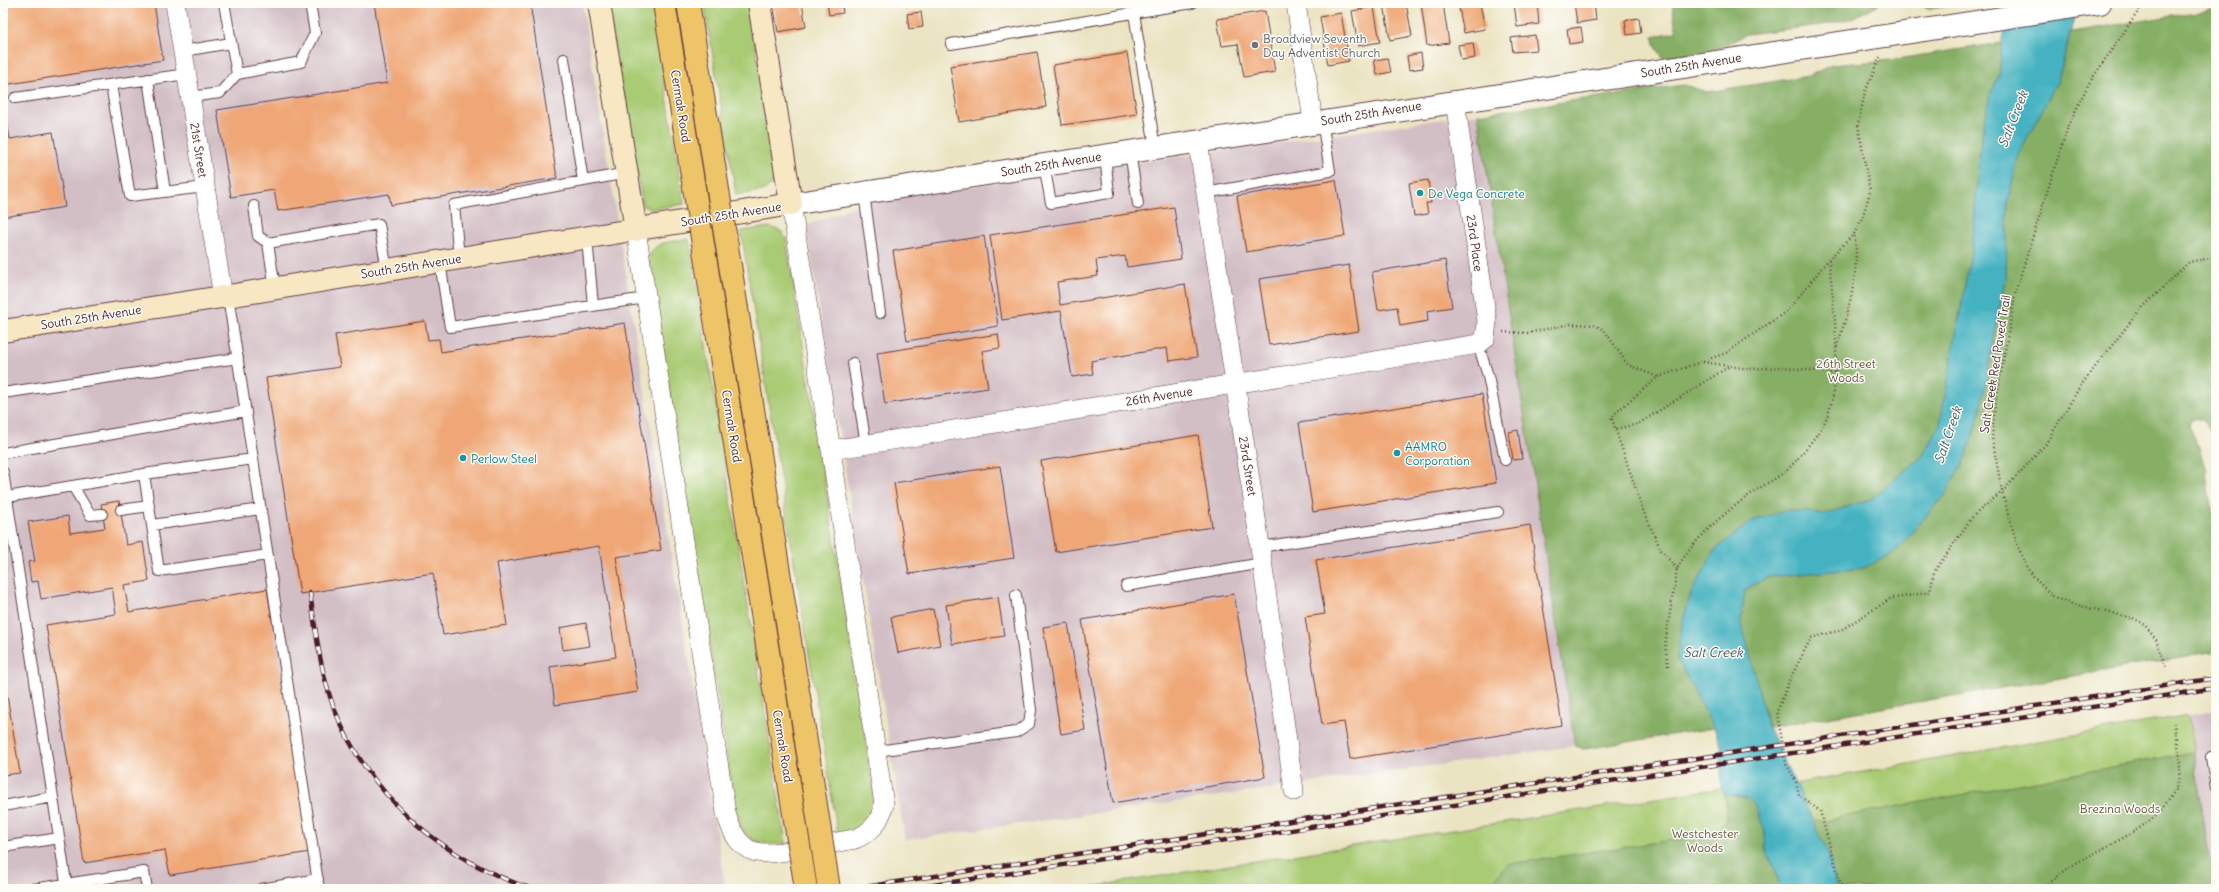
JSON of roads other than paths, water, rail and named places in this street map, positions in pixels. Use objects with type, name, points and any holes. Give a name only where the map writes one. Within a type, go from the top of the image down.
[{"type":"main road","points":[[599,3],[636,230]]},
{"type":"main road","name":"Cermak Road","points":[[664,3],[806,889]]},
{"type":"main road","name":"Cermak Road","points":[[688,3],[829,889]]},
{"type":"main road","points":[[759,3],[791,204]]},
{"type":"main road","name":"South 25th Avenue","points":[[3,330],[226,296],[791,204]]},
{"type":"street","name":"21st Street","points":[[175,3],[205,187],[226,296]]},
{"type":"street","points":[[1296,3],[1317,122]]},
{"type":"street","name":"South 25th Avenue","points":[[791,204],[1890,34],[2100,3]]},
{"type":"street","name":"23rd Place","points":[[1455,101],[1487,321],[1483,338]]},
{"type":"street","name":"23rd Street","points":[[1198,142],[1262,555],[1294,791]]},
{"type":"street","points":[[636,230],[726,813],[735,838],[749,850],[767,854],[855,839],[868,834],[876,826],[884,805],[831,450],[791,204]]},
{"type":"street","name":"26th Avenue","points":[[831,450],[1236,384],[1483,338]]},
{"type":"lane","points":[[224,3],[237,74]]},
{"type":"lane","points":[[190,97],[220,93],[237,74],[301,62],[315,32],[310,3]]},
{"type":"lane","points":[[951,44],[1192,3]]},
{"type":"lane","points":[[1134,13],[1155,148]]},
{"type":"lane","points":[[183,51],[231,43]]},
{"type":"lane","points":[[564,59],[583,181]]},
{"type":"lane","points":[[15,98],[187,74]]},
{"type":"lane","points":[[148,79],[165,192]]},
{"type":"lane","points":[[111,85],[130,196],[205,187]]},
{"type":"lane","points":[[1205,193],[1330,171],[1317,122]]},
{"type":"lane","points":[[1130,152],[1138,204]]},
{"type":"lane","points":[[1044,165],[1051,202],[1109,193],[1105,156]]},
{"type":"lane","points":[[627,173],[454,205],[450,260],[450,327],[646,298]]},
{"type":"lane","points":[[864,193],[880,313]]},
{"type":"lane","points":[[254,206],[258,236],[268,244],[275,288]]},
{"type":"lane","points":[[268,244],[379,224],[387,270]]},
{"type":"lane","points":[[587,238],[593,306]]},
{"type":"lane","points":[[226,296],[238,358],[318,884],[261,889]]},
{"type":"lane","points":[[1483,338],[1488,376],[1504,460]]},
{"type":"lane","points":[[3,393],[238,358]]},
{"type":"lane","points":[[853,364],[866,444]]},
{"type":"lane","points":[[3,453],[246,412]]},
{"type":"lane","points":[[7,497],[144,474],[253,459]]},
{"type":"lane","points":[[3,472],[66,887]]},
{"type":"lane","points":[[144,474],[159,571],[268,556]]},
{"type":"lane","points":[[73,486],[90,516],[102,514]]},
{"type":"lane","points":[[121,510],[149,506]]},
{"type":"lane","points":[[152,525],[261,509]]},
{"type":"lane","points":[[1126,586],[1262,555],[1498,512]]},
{"type":"lane","points":[[877,751],[1016,732],[1029,724],[1031,710],[1016,595]]},
{"type":"lane","points":[[2211,757],[2216,788]]},
{"type":"lane","points":[[3,806],[53,797]]},
{"type":"lane","points":[[3,847],[59,838]]},
{"type":"lane","points":[[33,889],[66,887],[144,872],[147,889]]},
{"type":"water","name":"Salt Creek","points":[[2012,3],[2078,3],[2058,80],[2019,154],[2008,202],[2006,274],[1980,412],[1967,454],[1947,492],[1893,554],[1864,568],[1767,577],[1745,590],[1741,620],[1768,727],[1828,852],[1837,889],[1780,889],[1776,871],[1766,849],[1765,831],[1754,804],[1749,799],[1740,796],[1725,795],[1721,788],[1721,745],[1714,728],[1677,658],[1682,624],[1691,594],[1715,550],[1752,521],[1788,510],[1825,514],[1871,499],[1922,457],[1940,423],[1973,241],[1979,152],[1990,95],[2000,73],[2001,47]]},
{"type":"railway","points":[[310,593],[322,666],[329,694],[346,735],[378,784],[397,806],[442,844],[466,860],[492,873],[534,889]]},
{"type":"railway","points":[[851,889],[2216,678]]},
{"type":"railway","points":[[907,889],[2216,688]]},
{"type":"railway","points":[[774,889],[786,888]]},
{"type":"place","name":"Broadview Seventh Day Adventist Church","points":[[1255,45]]},
{"type":"place","name":"De Vega Concrete","points":[[1420,193]]},
{"type":"place","name":"AAMRO Corporation","points":[[1397,453]]},
{"type":"place","name":"Perlow Steel","points":[[463,458]]},
{"type":"park label","name":"26th Street Woods","points":[[1846,370]]},
{"type":"park label","name":"Brezina Woods","points":[[2120,808]]},
{"type":"park label","name":"Westchester Woods","points":[[1705,840]]}]
